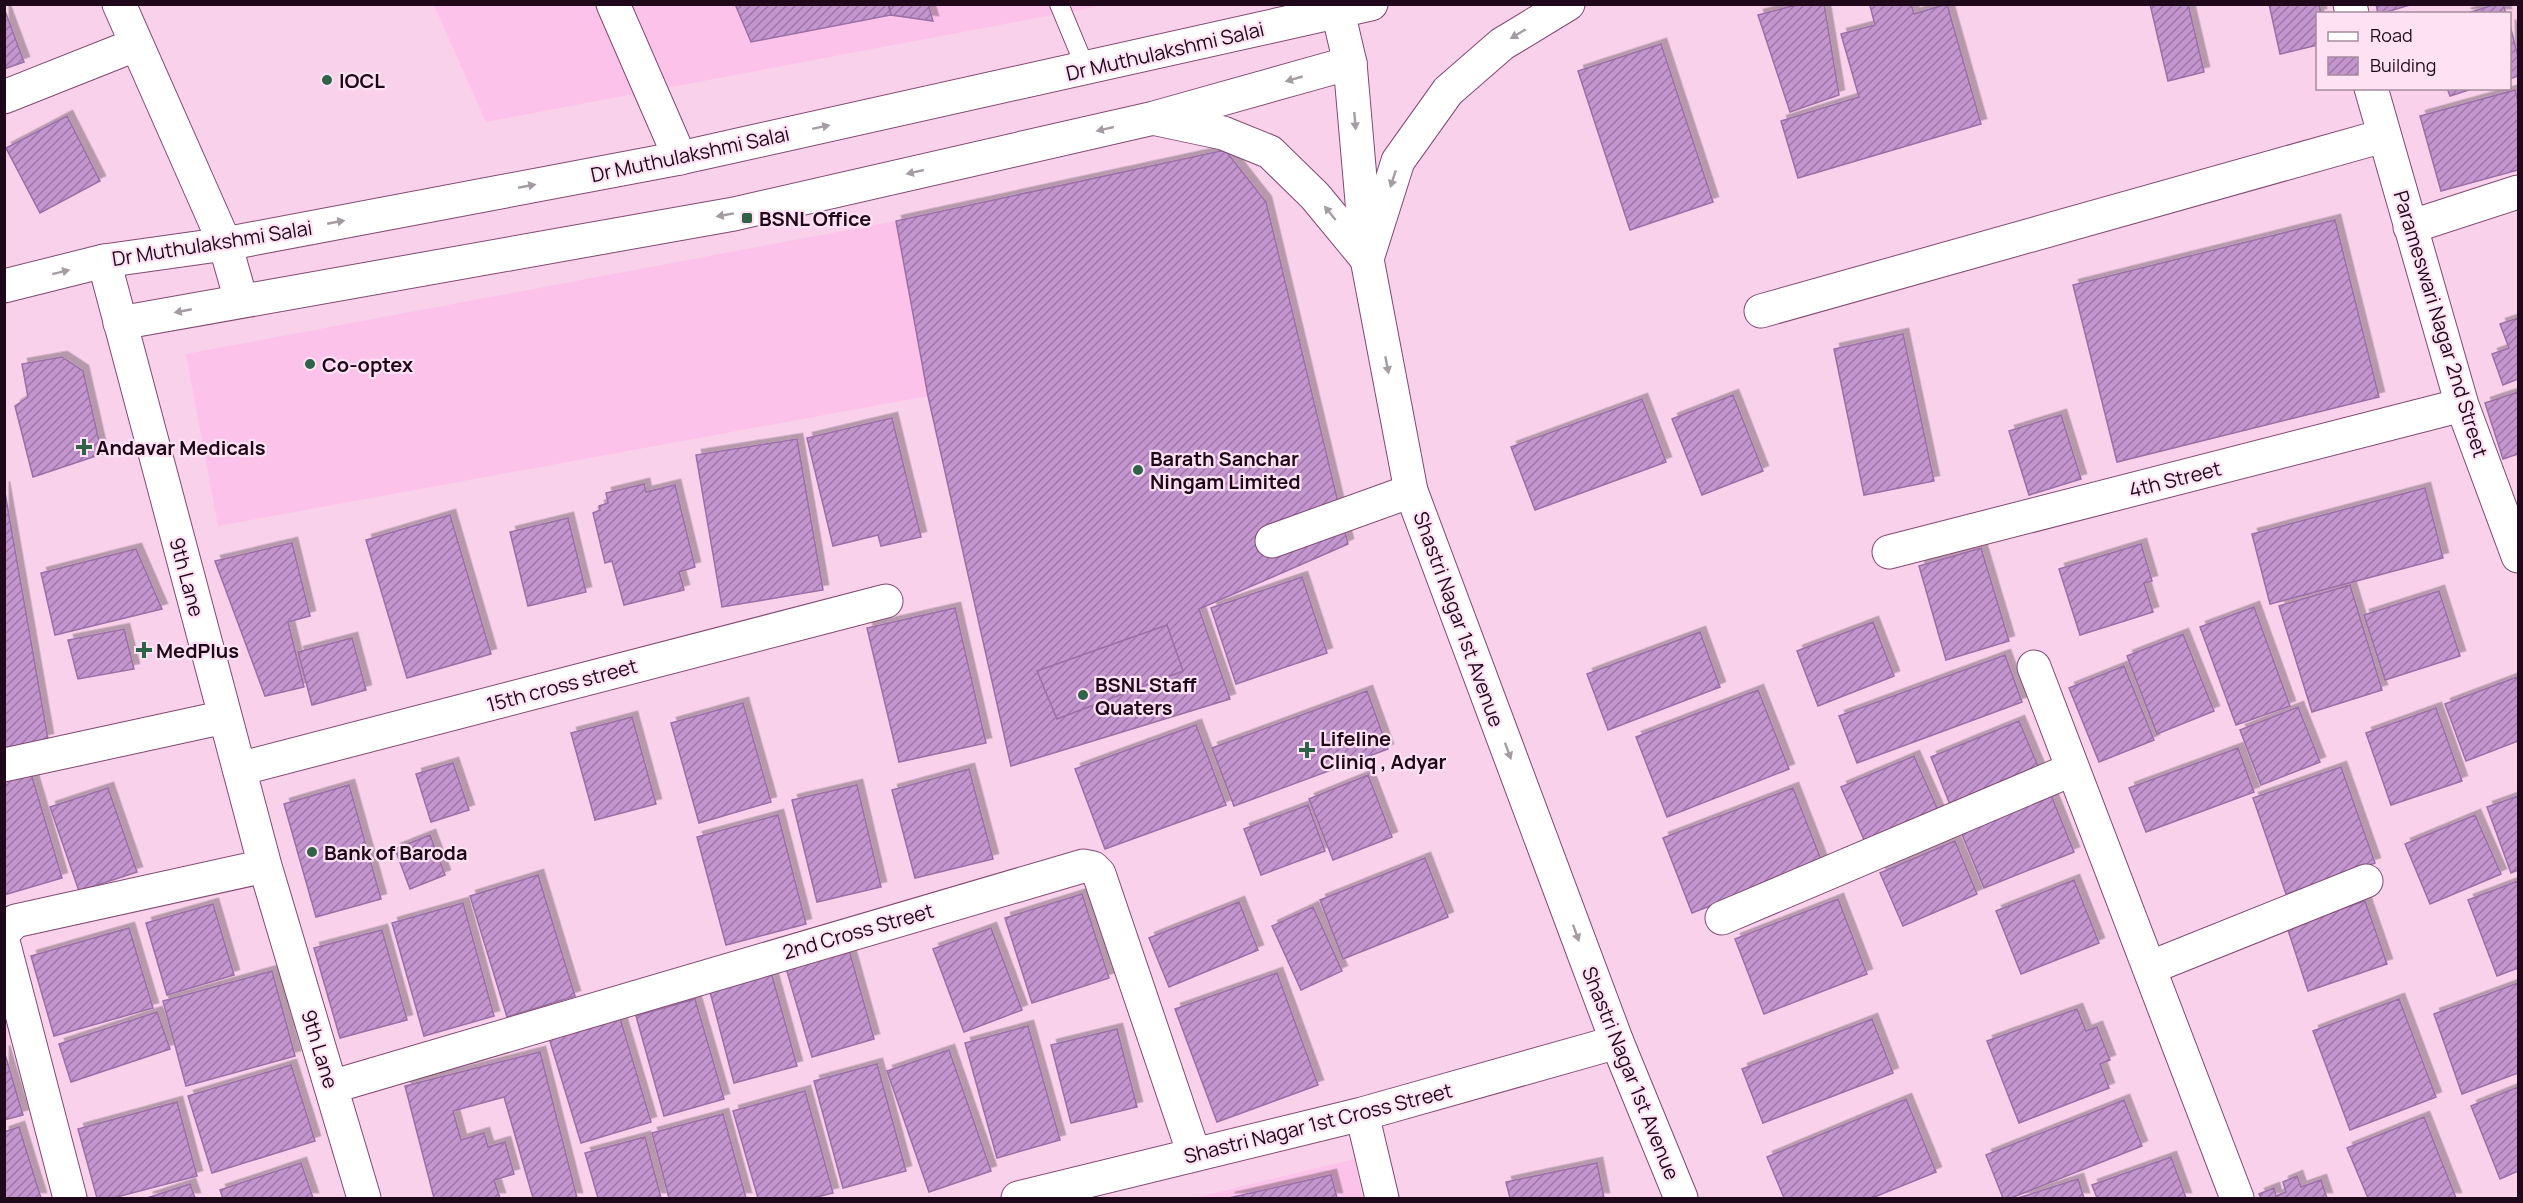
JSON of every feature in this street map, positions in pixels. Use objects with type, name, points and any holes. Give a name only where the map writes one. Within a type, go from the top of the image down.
[{"type":"street","points":[[119,4],[135,45],[225,244],[241,300]]},
{"type":"street","points":[[613,4],[680,158]]},
{"type":"street","name":"Dr Muthulakshmi Salai","points":[[4,286],[104,261],[225,244],[680,158],[1086,69],[1337,8],[1371,4]]},
{"type":"street","points":[[1367,259],[1398,162],[1448,91],[1502,44],[1568,4]]},
{"type":"street","name":"Shastri Nagar 1st Avenue","points":[[1337,8],[1350,63],[1367,259],[1411,491],[1617,1042],[1681,1198]]},
{"type":"street","points":[[4,97],[135,45]]},
{"type":"street","points":[[120,323],[734,214],[1154,118],[1350,63]]},
{"type":"street","name":"Parameswari Nagar 2nd Street","points":[[2372,90],[2462,405],[2518,556]]},
{"type":"street","points":[[1154,118],[1223,133],[1270,152],[1316,196],[1367,259]]},
{"type":"street","points":[[1761,311],[2383,136]]},
{"type":"street","points":[[2409,227],[2518,192]]},
{"type":"street","name":"9th Lane","points":[[104,261],[265,866],[364,1198]]},
{"type":"street","name":"4th Street","points":[[1889,552],[2462,405]]},
{"type":"street","points":[[1272,541],[1411,491]]},
{"type":"street","name":"15th cross street","points":[[239,769],[886,601]]},
{"type":"street","points":[[2034,667],[2237,1198]]},
{"type":"street","points":[[4,765],[225,717]]},
{"type":"street","points":[[1722,918],[2073,770]]},
{"type":"street","points":[[4,932],[15,921],[265,866]]},
{"type":"street","name":"2nd Cross Street","points":[[331,1086],[1083,866],[1093,868],[1099,874],[1194,1154]]},
{"type":"street","points":[[2149,968],[2366,881]]},
{"type":"street","points":[[4,945],[70,1198]]},
{"type":"street","name":"Shastri Nagar 1st Cross Street","points":[[1018,1198],[1362,1114],[1617,1042]]},
{"type":"street","points":[[1362,1114],[1382,1198]]},
{"type":"lane","points":[[1059,4],[1086,69]]},
{"type":"shaded area","points":[[434,5],[1105,5],[486,122]]},
{"type":"shaded area","points":[[896,221],[928,396],[218,526],[186,354]]},
{"type":"shaded area","points":[[1354,1159],[1363,1198],[1195,1198]]},
{"type":"building","points":[[735,4],[888,4],[891,15],[751,42]]},
{"type":"building","points":[[889,4],[928,4],[933,21],[891,15]]},
{"type":"building","points":[[1800,4],[1824,4],[1839,95],[1790,112],[1758,15]]},
{"type":"building","points":[[1874,4],[1911,4],[1914,14],[1947,4],[1981,124],[1798,178],[1781,121],[1859,97],[1841,34],[1875,25],[1870,6]]},
{"type":"building","points":[[2150,4],[2188,4],[2204,72],[2168,81]]},
{"type":"building","points":[[2269,4],[2319,4],[2321,12],[2316,12],[2316,45],[2280,54]]},
{"type":"building","points":[[2376,4],[2413,4],[2387,12],[2378,12]]},
{"type":"building","points":[[2503,4],[2505,12],[2471,12]]},
{"type":"building","points":[[4,8],[24,62],[4,69]]},
{"type":"building","points":[[2511,29],[2518,57],[2518,76],[2511,79]]},
{"type":"building","points":[[1661,44],[1713,202],[1630,230],[1578,71]]},
{"type":"building","points":[[2448,90],[2469,90],[2450,96]]},
{"type":"building","points":[[2515,90],[2518,101],[2518,170],[2441,191],[2420,116]]},
{"type":"building","points":[[67,116],[100,181],[40,213],[6,148]]},
{"type":"building","name":"Barath Sanchar Ningam Limited","points":[[1225,150],[1266,202],[1348,544],[1199,609],[1230,699],[1011,766],[928,396],[896,221]]},
{"type":"building","points":[[2335,220],[2379,397],[2117,462],[2073,285]]},
{"type":"building","points":[[2518,318],[2518,379],[2503,385],[2492,354],[2509,348],[2500,324]]},
{"type":"building","points":[[1903,334],[1934,481],[1864,495],[1834,349]]},
{"type":"building","points":[[62,357],[83,371],[102,454],[33,477],[15,406],[28,397],[22,364]]},
{"type":"building","points":[[2518,392],[2518,454],[2503,459],[2485,403]]},
{"type":"building","points":[[1733,395],[1763,471],[1702,495],[1672,419]]},
{"type":"building","points":[[1642,399],[1666,462],[1535,510],[1511,447]]},
{"type":"building","points":[[2061,415],[2081,479],[2029,495],[2009,431]]},
{"type":"building","points":[[892,418],[921,537],[881,546],[878,535],[833,546],[807,438]]},
{"type":"building","points":[[797,439],[823,590],[722,607],[696,455]]},
{"type":"building","points":[[644,484],[646,492],[675,485],[695,567],[679,572],[684,590],[624,605],[612,561],[605,563],[593,513],[600,510],[599,506],[608,503],[606,493]]},
{"type":"building","points":[[4,487],[48,739],[4,748]]},
{"type":"building","points":[[2425,488],[2443,558],[2270,604],[2252,534]]},
{"type":"building","points":[[450,515],[491,654],[407,678],[366,540]]},
{"type":"building","points":[[568,518],[586,592],[528,606],[510,532]]},
{"type":"building","points":[[292,543],[310,616],[288,622],[304,687],[265,696],[215,561]]},
{"type":"building","points":[[2141,544],[2152,581],[2144,583],[2153,612],[2080,635],[2059,569]]},
{"type":"building","points":[[1981,548],[2009,641],[1946,660],[1919,566]]},
{"type":"building","points":[[136,549],[162,609],[55,635],[41,573]]},
{"type":"building","points":[[1302,577],[1327,653],[1236,684],[1211,608]]},
{"type":"building","points":[[2350,585],[2382,690],[2312,712],[2279,606]]},
{"type":"building","points":[[2439,591],[2460,656],[2385,680],[2364,615]]},
{"type":"building","points":[[2254,607],[2290,706],[2236,725],[2200,627]]},
{"type":"building","points":[[955,608],[986,743],[899,762],[867,628]]},
{"type":"building","points":[[1873,622],[1894,676],[1818,706],[1797,651]]},
{"type":"building","name":"BSNL Staff Quaters","points":[[1167,625],[1183,671],[1057,719],[1037,671]]},
{"type":"building","points":[[124,629],[134,669],[78,679],[68,640]]},
{"type":"building","points":[[1700,632],[1720,687],[1608,730],[1587,674]]},
{"type":"building","points":[[2183,634],[2214,711],[2157,734],[2127,656]]},
{"type":"building","points":[[352,638],[366,690],[312,705],[298,652]]},
{"type":"building","points":[[2005,655],[2022,702],[1857,763],[1839,716]]},
{"type":"building","points":[[2124,666],[2154,740],[2099,762],[2069,688]]},
{"type":"building","points":[[2517,677],[2518,741],[2466,761],[2445,704]]},
{"type":"building","points":[[1758,690],[1789,769],[1667,817],[1636,737]]},
{"type":"building","points":[[1367,691],[1388,749],[1234,806],[1212,748]]},
{"type":"building","points":[[743,703],[771,802],[699,823],[671,723]]},
{"type":"building","points":[[2298,707],[2320,762],[2261,785],[2240,730]]},
{"type":"building","points":[[2436,708],[2462,781],[2391,805],[2366,733]]},
{"type":"building","points":[[632,717],[656,804],[595,820],[571,733]]},
{"type":"building","points":[[2019,721],[2040,771],[1951,807],[1931,757]]},
{"type":"building","points":[[1196,725],[1226,805],[1105,849],[1075,769]]},
{"type":"building","points":[[2238,748],[2254,792],[2146,832],[2129,788]]},
{"type":"building","points":[[1914,756],[1941,817],[1868,849],[1841,787]]},
{"type":"building","points":[[28,763],[62,878],[4,895],[4,770]]},
{"type":"building","points":[[453,763],[469,810],[431,822],[416,774]]},
{"type":"building","points":[[2341,767],[2375,863],[2286,894],[2253,798]]},
{"type":"building","points":[[969,769],[993,859],[915,878],[892,790]]},
{"type":"building","points":[[1368,775],[1392,837],[1333,860],[1309,799]]},
{"type":"building","points":[[349,785],[381,899],[316,917],[284,804]]},
{"type":"building","points":[[857,785],[881,887],[817,902],[792,800]]},
{"type":"building","points":[[108,788],[137,872],[79,891],[50,807]]},
{"type":"building","points":[[1793,788],[1822,862],[1692,913],[1663,838]]},
{"type":"building","points":[[2051,795],[2074,852],[1984,888],[1961,832]]},
{"type":"building","points":[[2518,796],[2518,870],[2511,873],[2487,807]]},
{"type":"building","points":[[1308,805],[1325,851],[1261,875],[1244,829]]},
{"type":"building","points":[[778,815],[806,924],[726,945],[697,837]]},
{"type":"building","points":[[2475,815],[2501,874],[2430,904],[2405,844]]},
{"type":"building","points":[[430,835],[445,875],[410,889],[395,849]]},
{"type":"building","points":[[1955,841],[1977,894],[1903,926],[1880,873]]},
{"type":"building","points":[[1425,858],[1448,917],[1343,959],[1320,900]]},
{"type":"building","points":[[538,875],[575,996],[507,1017],[470,896]]},
{"type":"building","points":[[2074,880],[2099,943],[2021,974],[1996,911]]},
{"type":"building","points":[[2518,881],[2518,968],[2497,976],[2468,900]]},
{"type":"building","points":[[1082,894],[1109,978],[1032,1003],[1005,918]]},
{"type":"building","points":[[1838,899],[1867,974],[1764,1014],[1735,939]]},
{"type":"building","points":[[2365,901],[2387,964],[2308,991],[2287,927]]},
{"type":"building","points":[[1239,902],[1258,950],[1169,987],[1149,938]]},
{"type":"building","points":[[463,903],[494,1016],[424,1036],[392,923]]},
{"type":"building","points":[[213,904],[234,975],[167,995],[146,923]]},
{"type":"building","points":[[1313,907],[1342,971],[1301,990],[1272,926]]},
{"type":"building","points":[[129,928],[153,1008],[54,1036],[31,956]]},
{"type":"building","points":[[991,928],[1022,1010],[964,1032],[933,949]]},
{"type":"building","points":[[382,930],[407,1020],[340,1038],[314,948]]},
{"type":"building","points":[[849,950],[874,1039],[812,1057],[786,968]]},
{"type":"building","points":[[272,971],[295,1056],[186,1086],[163,1001]]},
{"type":"building","points":[[771,972],[797,1066],[734,1083],[709,988]]},
{"type":"building","points":[[1277,973],[1318,1085],[1217,1122],[1175,1009]]},
{"type":"building","points":[[2518,983],[2518,1073],[2462,1094],[2434,1014]]},
{"type":"building","points":[[695,999],[724,1099],[664,1116],[636,1016]]},
{"type":"building","points":[[2399,999],[2436,1097],[2350,1130],[2313,1031]]},
{"type":"building","points":[[2077,1009],[2086,1031],[2097,1027],[2110,1060],[2100,1064],[2109,1088],[2019,1123],[1987,1041]]},
{"type":"building","points":[[157,1012],[170,1049],[71,1082],[59,1044]]},
{"type":"building","points":[[620,1018],[651,1122],[581,1143],[549,1038]]},
{"type":"building","points":[[1872,1019],[1893,1073],[1763,1123],[1742,1069]]},
{"type":"building","points":[[1028,1026],[1060,1140],[997,1158],[965,1043]]},
{"type":"building","points":[[1117,1029],[1137,1107],[1071,1123],[1051,1045]]},
{"type":"building","points":[[949,1050],[991,1171],[929,1192],[887,1071]]},
{"type":"building","points":[[4,1051],[23,1115],[4,1120]]},
{"type":"building","points":[[540,1052],[577,1198],[533,1198],[504,1097],[453,1111],[461,1140],[484,1133],[488,1147],[505,1142],[514,1174],[494,1180],[500,1198],[434,1198],[405,1086]]},
{"type":"building","points":[[877,1064],[906,1171],[843,1188],[814,1081]]},
{"type":"building","points":[[291,1065],[315,1141],[212,1173],[188,1096]]},
{"type":"building","points":[[2518,1087],[2518,1171],[2500,1179],[2471,1106]]},
{"type":"building","points":[[805,1091],[833,1193],[813,1198],[758,1198],[733,1111]]},
{"type":"building","points":[[1906,1099],[1936,1172],[1872,1198],[1784,1198],[1767,1157]]},
{"type":"building","points":[[2124,1100],[2142,1146],[2011,1198],[2003,1198],[1986,1155]]},
{"type":"building","points":[[177,1102],[197,1176],[113,1198],[97,1198],[78,1129]]},
{"type":"building","points":[[723,1114],[746,1198],[669,1198],[652,1133]]},
{"type":"building","points":[[2424,1117],[2456,1198],[2368,1198],[2347,1148]]},
{"type":"building","points":[[19,1127],[41,1198],[4,1198],[4,1132]]},
{"type":"building","points":[[645,1137],[661,1198],[598,1198],[585,1153]]},
{"type":"building","points":[[2171,1157],[2186,1198],[2097,1198],[2092,1185]]},
{"type":"building","points":[[301,1163],[313,1198],[223,1198],[220,1190]]},
{"type":"building","points":[[1597,1163],[1604,1198],[1510,1198],[1506,1182]]},
{"type":"building","points":[[1331,1175],[1337,1198],[1229,1198]]},
{"type":"building","points":[[2297,1176],[2301,1187],[2321,1180],[2327,1198],[2261,1198],[2259,1194],[2274,1188],[2276,1196],[2286,1192],[2283,1182]]},
{"type":"building","points":[[2078,1179],[2084,1198],[2018,1198]]},
{"type":"building","points":[[190,1184],[195,1198],[147,1198]]},
{"type":"place","name":"IOCL","points":[[327,80]]},
{"type":"place","name":"BSNL Office","points":[[747,218]]},
{"type":"place","name":"Co-optex","points":[[310,364]]},
{"type":"place","name":"Andavar Medicals","points":[[84,447]]},
{"type":"place","name":"Barath Sanchar Ningam Limited","points":[[1138,470]]},
{"type":"place","name":"MedPlus","points":[[144,650]]},
{"type":"place","name":"BSNL Staff Quaters","points":[[1083,695]]},
{"type":"place","name":"Lifeline Cliniq , Adyar","points":[[1307,750]]},
{"type":"place","name":"Bank of Baroda","points":[[312,852]]}]
